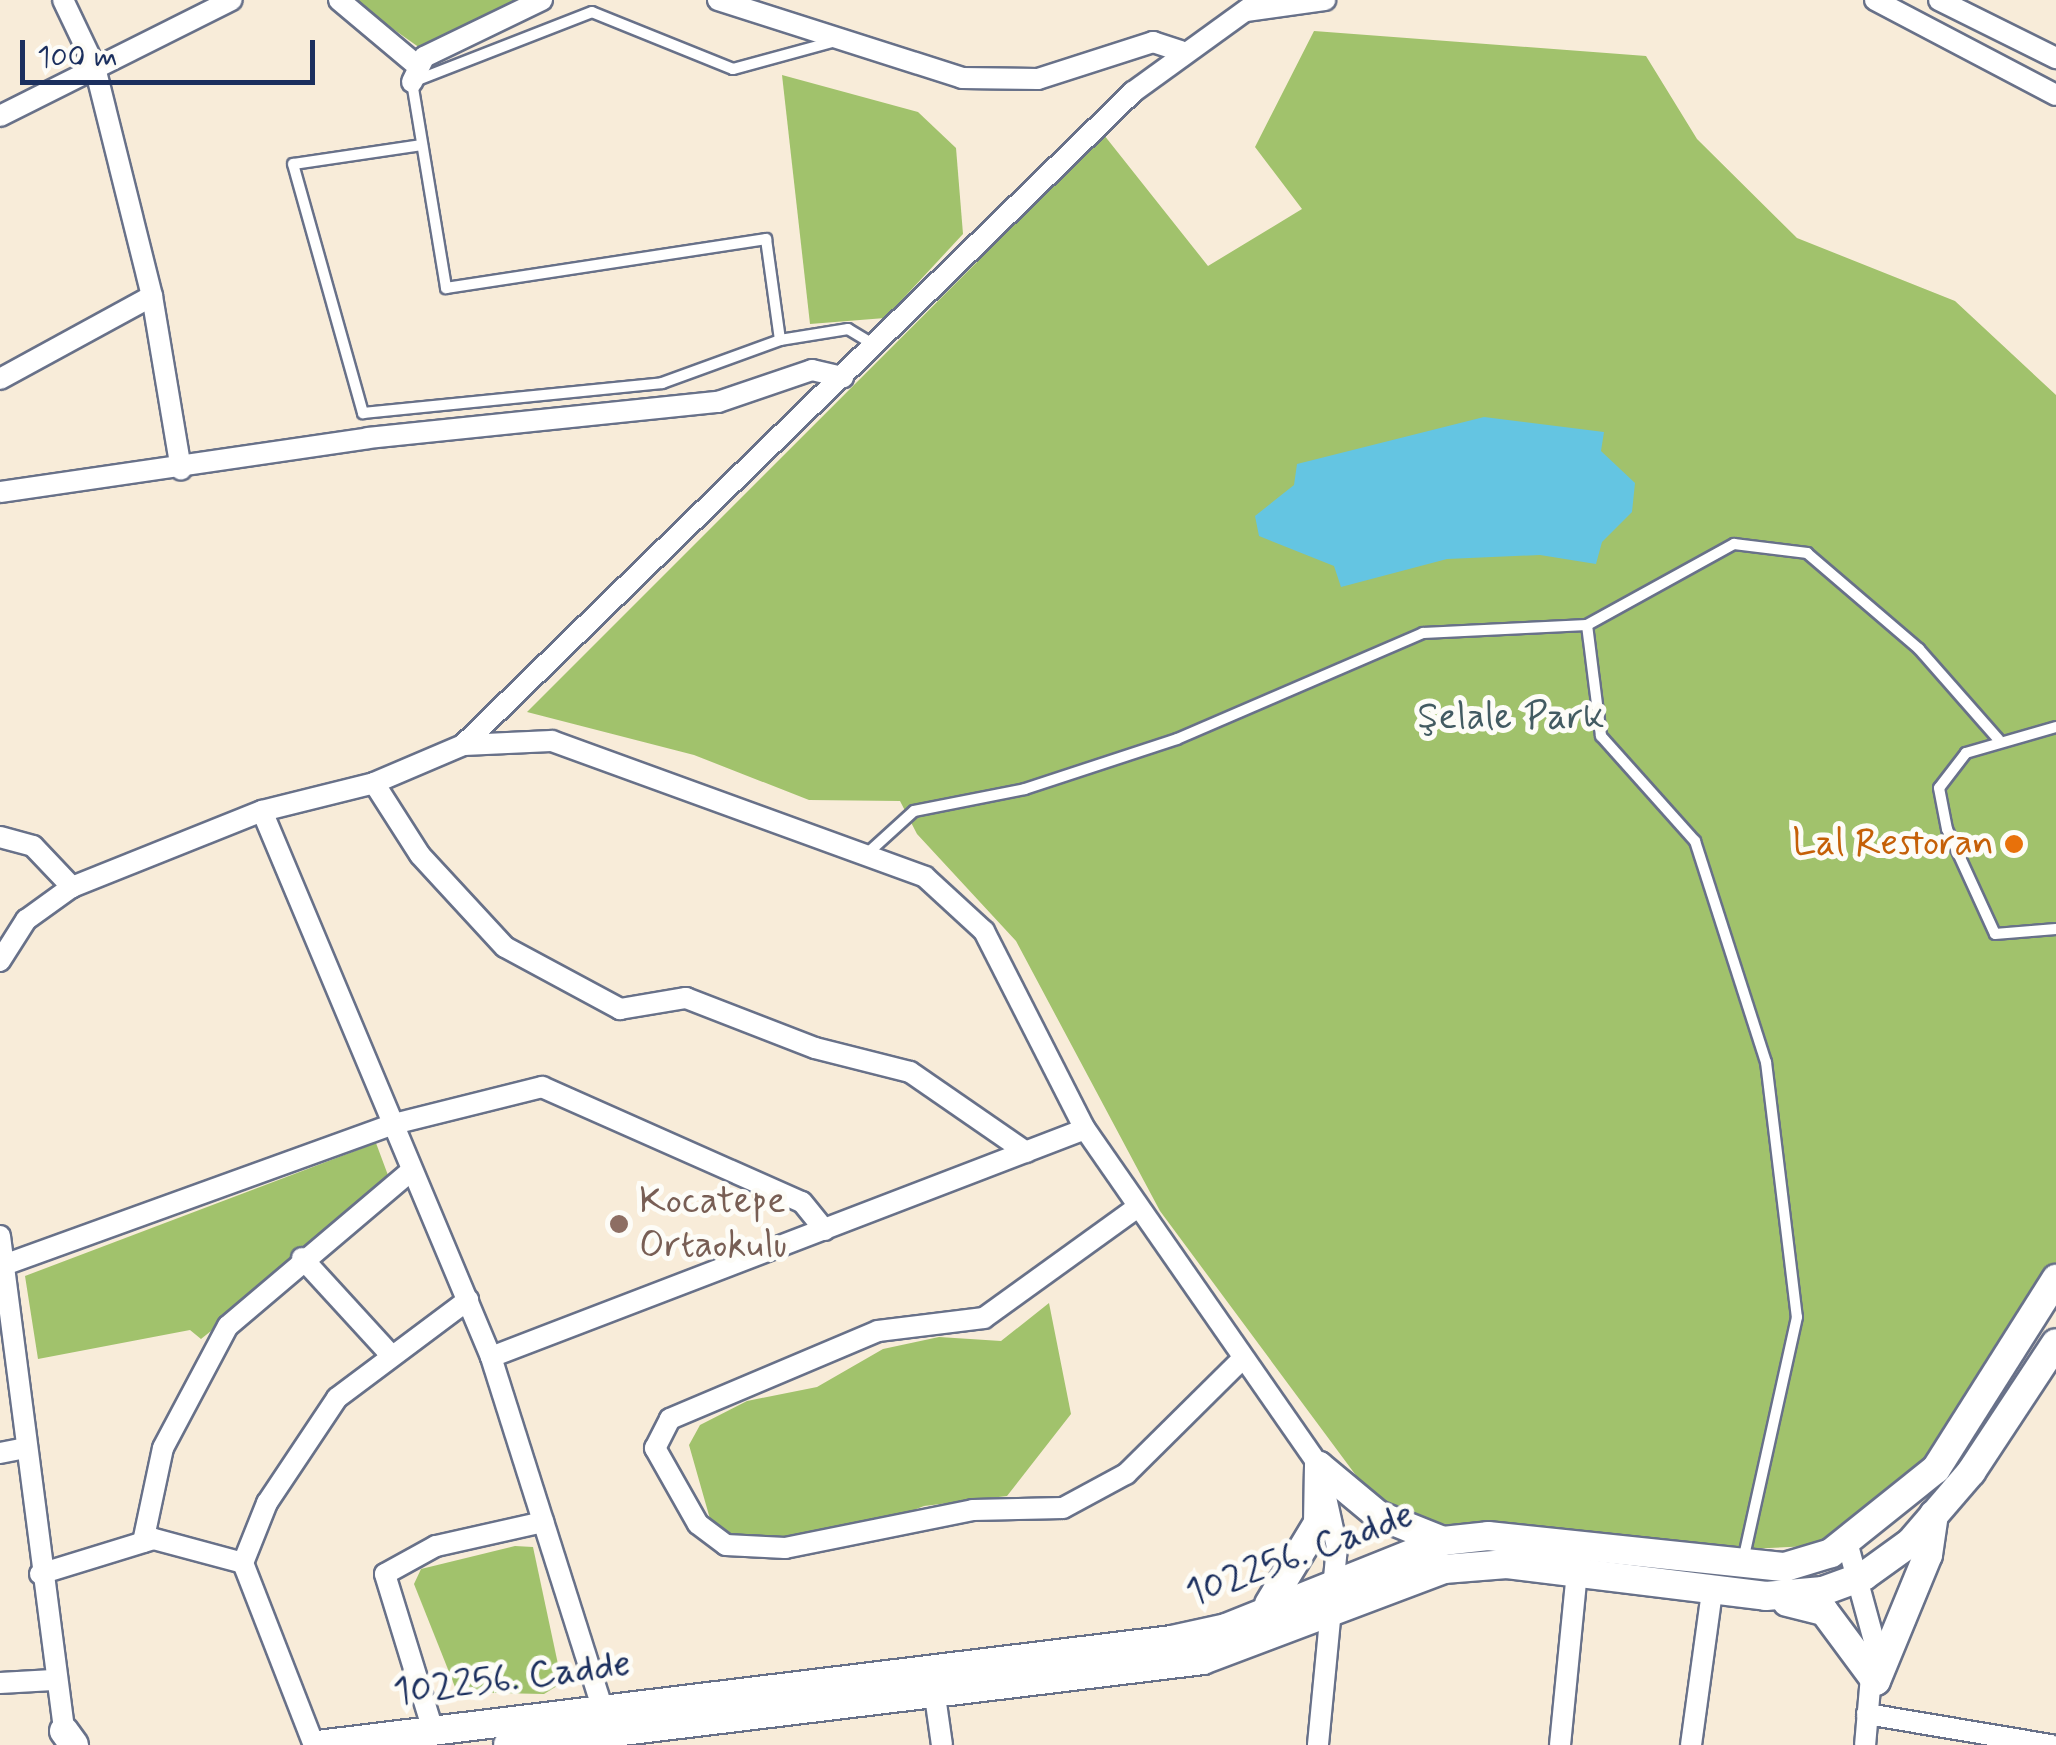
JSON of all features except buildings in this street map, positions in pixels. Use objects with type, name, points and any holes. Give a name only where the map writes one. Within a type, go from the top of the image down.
[{"type":"street","points":[[63,0],[96,67],[152,296],[181,470]]},
{"type":"street","points":[[0,116],[232,0]]},
{"type":"street","points":[[338,0],[413,72],[542,0]]},
{"type":"street","points":[[718,0],[962,78],[1038,80],[1153,42],[1181,51]]},
{"type":"street","points":[[463,746],[873,344],[1181,51],[1254,6],[1325,0]]},
{"type":"street","points":[[1875,0],[2056,94]]},
{"type":"street","points":[[1940,0],[2056,58]]},
{"type":"street","points":[[0,379],[152,296]]},
{"type":"street","points":[[0,492],[181,470],[368,438],[718,402],[812,370],[843,377]]},
{"type":"street","points":[[0,961],[26,920],[72,886],[262,811],[374,783],[463,746],[552,741],[871,850],[925,877],[984,931],[1085,1129],[1135,1209],[1319,1466],[1378,1515],[1443,1542]]},
{"type":"street","points":[[374,783],[420,855],[505,947],[620,1009],[686,998],[815,1048],[910,1072],[1026,1152]]},
{"type":"street","points":[[262,811],[491,1357],[602,1707]]},
{"type":"street","points":[[0,837],[33,846],[72,886]]},
{"type":"street","points":[[7,1264],[394,1124],[542,1087],[560,1091],[802,1202],[826,1230]]},
{"type":"street","points":[[491,1357],[1085,1129]]},
{"type":"street","points":[[143,1542],[162,1448],[196,1372],[228,1326],[302,1258],[411,1171]]},
{"type":"street","points":[[1135,1209],[984,1318],[878,1331],[670,1419],[655,1448],[698,1524],[726,1545],[785,1548],[973,1510],[1063,1508],[1126,1474],[1241,1360]]},
{"type":"street","points":[[0,1236],[7,1264],[6,1306],[54,1680],[67,1740]]},
{"type":"street","points":[[302,1258],[390,1354]]},
{"type":"street","name":"102256. Cadde","points":[[316,1745],[684,1694],[1172,1640],[1261,1612],[1333,1580],[1443,1542],[1488,1536],[1742,1566],[1785,1567],[1848,1542],[1936,1469],[2056,1278]]},
{"type":"street","points":[[316,1745],[243,1562],[290,1465],[337,1398],[390,1354],[468,1300]]},
{"type":"street","name":"102256. Cadde","points":[[511,1745],[695,1736],[935,1696],[1203,1660],[1444,1569],[1578,1573],[1766,1596],[1864,1576],[1934,1514],[2056,1344]]},
{"type":"street","points":[[0,1453],[26,1448]]},
{"type":"street","points":[[1318,1745],[1337,1547],[1319,1466]]},
{"type":"street","points":[[1261,1612],[1290,1583],[1318,1523],[1319,1466]]},
{"type":"street","points":[[1865,1745],[1867,1714],[1876,1681],[1928,1555],[1934,1514]]},
{"type":"street","points":[[432,1727],[385,1574],[436,1546],[544,1522]]},
{"type":"street","points":[[40,1574],[143,1542],[243,1562]]},
{"type":"street","points":[[1848,1542],[1864,1576],[1876,1681]]},
{"type":"street","points":[[1560,1745],[1578,1573]]},
{"type":"street","points":[[1691,1745],[1712,1592]]},
{"type":"street","points":[[1766,1596],[1824,1611],[1876,1681]]},
{"type":"street","points":[[0,1683],[54,1680]]},
{"type":"street","points":[[684,1694],[695,1736]]},
{"type":"street","points":[[935,1696],[942,1745]]},
{"type":"street","points":[[1867,1714],[2054,1745]]},
{"type":"lane","points":[[780,340],[766,239],[446,288],[413,72],[592,12],[733,70],[837,40]]},
{"type":"lane","points":[[422,144],[293,164],[363,413],[662,383],[780,340],[848,329],[873,344]]},
{"type":"lane","points":[[871,850],[914,811],[1025,789],[1177,739],[1423,633],[1586,625],[1734,544],[1807,553],[1918,650],[1998,739]]},
{"type":"lane","points":[[1586,625],[1601,736],[1695,841],[1766,1062],[1797,1317],[1742,1566]]},
{"type":"lane","points":[[2056,727],[1998,739],[1966,753],[1939,788],[1947,829],[1996,934],[2056,929]]},
{"type":"green space","points":[[352,0],[521,0],[420,48]]},
{"type":"green space","name":"Şelale Park","points":[[1314,31],[1646,56],[1697,139],[1797,238],[1955,301],[2056,395],[2056,1262],[1925,1457],[1850,1530],[1812,1546],[1702,1551],[1427,1522],[1372,1497],[1160,1211],[1016,941],[917,834],[900,801],[809,800],[694,755],[527,712],[1104,135],[1208,266],[1302,209],[1255,147]]},
{"type":"green space","points":[[782,75],[918,112],[956,148],[963,234],[885,318],[810,324]]},
{"type":"green space","points":[[376,1143],[392,1186],[201,1339],[190,1330],[38,1359],[25,1276]]},
{"type":"green space","points":[[1049,1303],[1071,1414],[1007,1496],[924,1506],[860,1531],[756,1549],[716,1540],[689,1445],[700,1425],[747,1401],[817,1387],[883,1349],[939,1337],[1001,1341]]},
{"type":"green space","points":[[515,1546],[533,1547],[562,1683],[544,1694],[457,1692],[414,1584],[421,1569]]},
{"type":"water","points":[[1484,417],[1604,432],[1601,451],[1635,483],[1632,512],[1602,542],[1596,564],[1540,555],[1447,559],[1341,587],[1334,566],[1259,536],[1255,516],[1294,485],[1297,464]]},
{"type":"place","name":"Lal Restoran","points":[[2014,844]]},
{"type":"place","name":"Kocatepe Ortaokulu","points":[[619,1224]]}]
